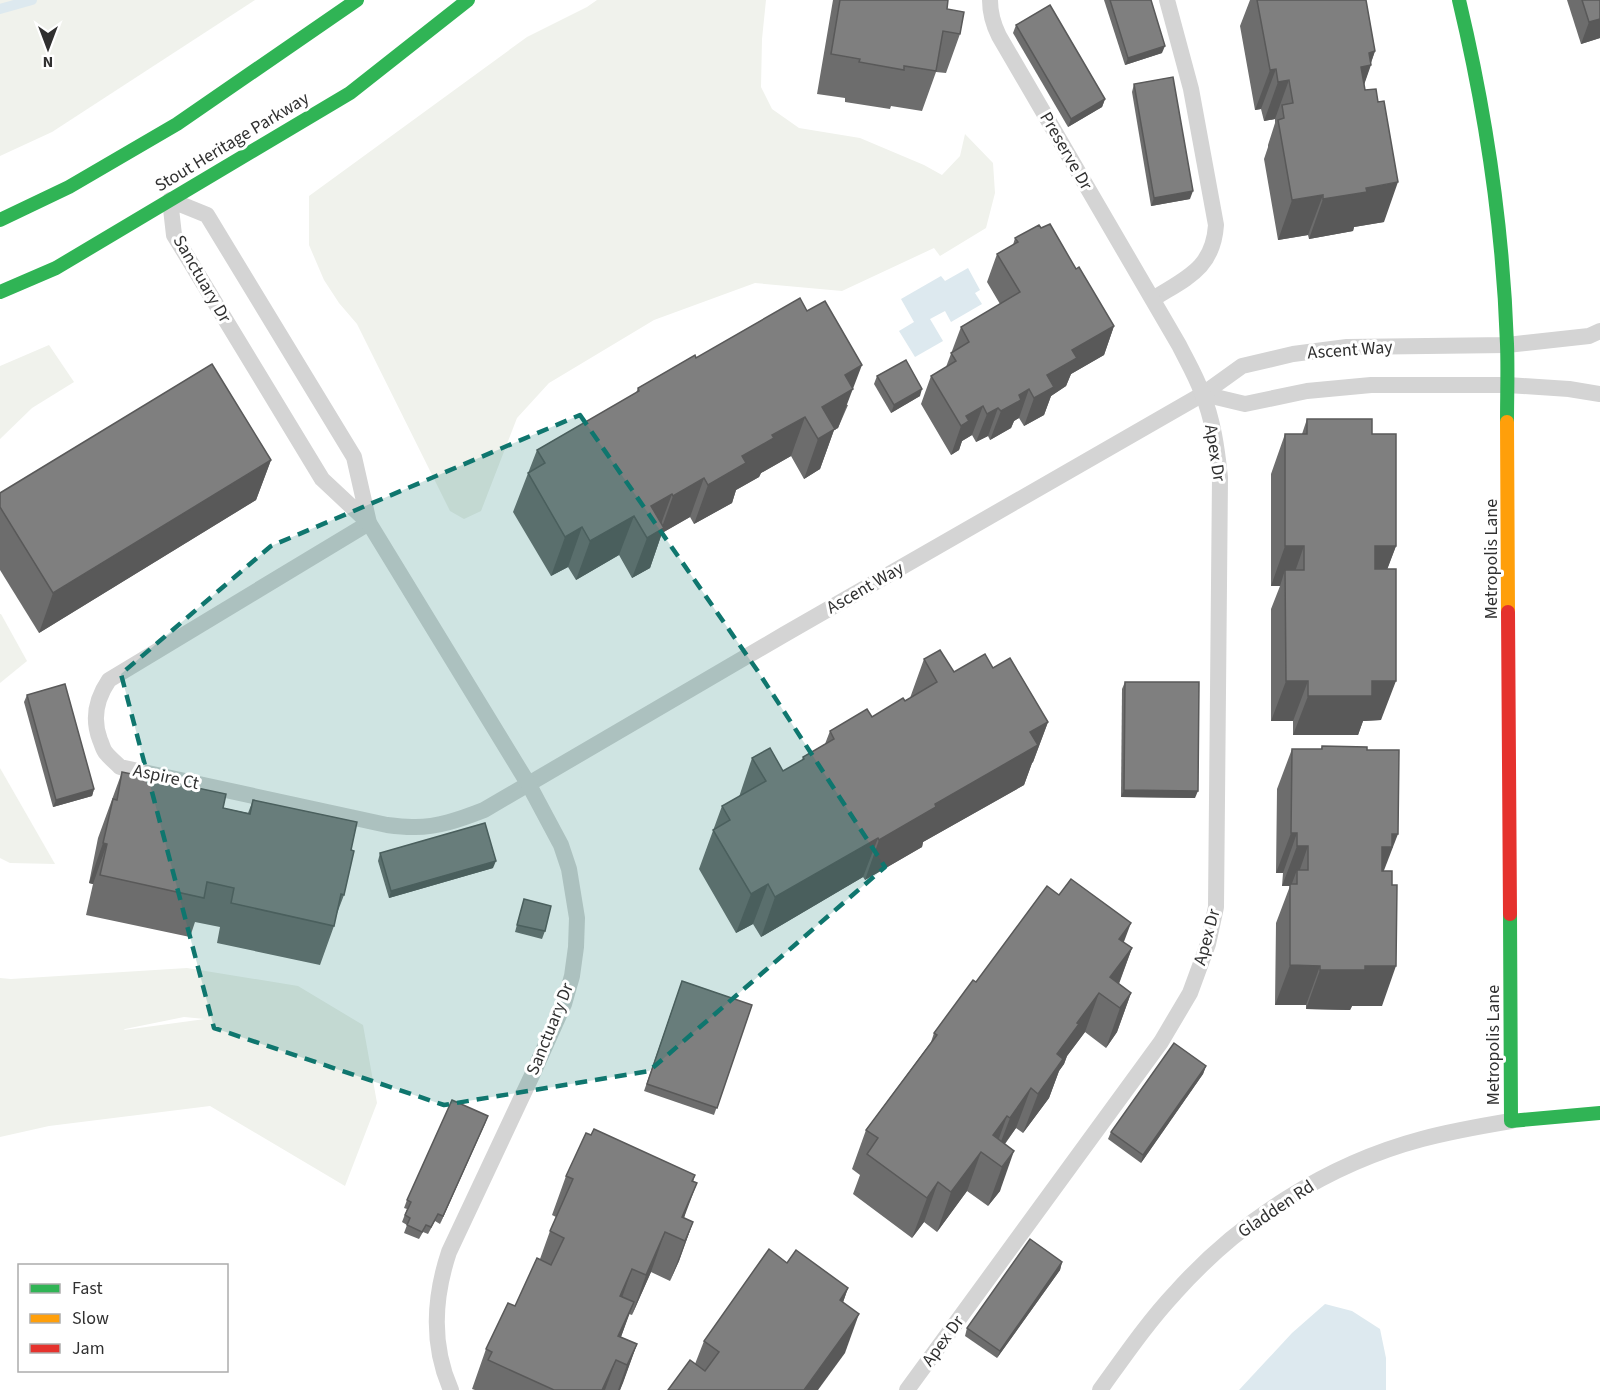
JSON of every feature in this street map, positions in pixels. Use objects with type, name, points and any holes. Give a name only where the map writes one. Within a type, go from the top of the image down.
[{"type":"street","points":[[0,219],[69,187],[177,124],[357,0]]},
{"type":"street","name":"Stout Heritage Parkway","points":[[0,292],[56,268],[350,93],[468,0]]},
{"type":"street","name":"Metropolis Lane","points":[[1459,0],[1481,98],[1495,185],[1504,274],[1508,385],[1511,1121]]},
{"type":"street","points":[[1511,1121],[1600,1113]]},
{"type":"lane","name":"Preserve Dr","points":[[990,0],[990,12],[999,36],[1153,299],[1203,394]]},
{"type":"lane","points":[[1153,299],[1196,271],[1204,262],[1215,239],[1216,225],[1191,89],[1167,0]]},
{"type":"lane","name":"Sanctuary Dr","points":[[369,523],[354,457],[207,215],[171,200],[174,235],[322,479],[369,523],[528,785],[561,845],[569,869],[577,918],[576,947],[572,976],[564,1004],[449,1251],[441,1276],[436,1327],[439,1352],[451,1390]]},
{"type":"lane","name":"Ascent Way","points":[[528,785],[785,634],[1203,394],[1242,366],[1293,354],[1347,347],[1507,345],[1589,336],[1600,331]]},
{"type":"lane","name":"Ascent Way","points":[[1203,394],[1245,404],[1276,396],[1371,385],[1508,385],[1569,389],[1600,394]]},
{"type":"lane","name":"Apex Dr","points":[[907,1390],[1161,1042],[1190,993],[1208,945],[1216,907],[1220,477],[1216,446],[1203,394]]},
{"type":"lane","name":"Aspire Ct","points":[[369,523],[109,680],[102,690],[95,716],[96,730],[106,753],[120,767],[387,825],[412,828],[465,818],[528,785]]},
{"type":"lane","name":"Gladden Rd","points":[[1100,1390],[1175,1293],[1251,1222],[1335,1172],[1377,1153],[1466,1128],[1511,1121]]},
{"type":"highlighted area","points":[[580,415],[757,670],[885,867],[649,1071],[444,1105],[214,1028],[121,674],[271,546]]},
{"type":"shaded area","points":[[0,0],[255,0],[52,132],[0,156]]},
{"type":"shaded area","points":[[597,0],[766,0],[761,87],[772,109],[799,128],[860,138],[942,175],[960,156],[965,134],[993,163],[995,193],[986,228],[940,256],[934,248],[842,291],[755,283],[654,320],[549,383],[517,418],[481,511],[464,519],[450,511],[357,324],[339,303],[324,280],[309,245],[309,196],[527,37]]},
{"type":"shaded area","points":[[968,268],[980,290],[975,293],[982,304],[951,322],[945,311],[930,319],[943,341],[915,357],[899,331],[914,322],[901,299],[941,276],[945,281]]},
{"type":"shaded area","points":[[49,345],[74,382],[32,408],[0,439],[0,366]]},
{"type":"shaded area","points":[[0,614],[27,661],[0,683]]},
{"type":"shaded area","points":[[0,768],[55,864],[10,863],[0,858]]},
{"type":"shaded area","points":[[187,968],[298,986],[363,1025],[377,1103],[345,1186],[210,1106],[49,1126],[0,1137],[0,978]],"holes":[[[184,1017],[205,1019],[124,1030]]]},
{"type":"shaded area","points":[[1325,1304],[1352,1311],[1380,1329],[1386,1358],[1386,1390],[1239,1390],[1292,1333]]},
{"type":"building","points":[[840,0],[948,0],[947,9],[964,12],[960,34],[943,31],[936,71],[904,66],[904,70],[859,62],[860,59],[831,54]]},
{"type":"building","points":[[1110,0],[1151,0],[1165,46],[1128,58]]},
{"type":"building","points":[[1257,0],[1366,0],[1375,51],[1369,53],[1371,65],[1361,67],[1365,90],[1376,89],[1378,102],[1384,101],[1398,182],[1366,188],[1367,192],[1323,199],[1323,195],[1292,200],[1278,120],[1284,118],[1282,105],[1293,103],[1289,80],[1278,82],[1276,69],[1270,70]]},
{"type":"building","points":[[1582,0],[1600,0],[1600,19],[1589,22]]},
{"type":"building","points":[[1050,5],[1105,99],[1071,119],[1016,25]]},
{"type":"building","points":[[1173,77],[1193,191],[1154,198],[1134,84]]},
{"type":"building","points":[[1050,224],[1076,269],[1079,267],[1114,326],[1072,350],[1077,358],[1047,375],[1054,387],[1034,398],[1029,389],[1019,395],[1021,400],[1001,411],[998,408],[987,414],[983,406],[966,416],[969,421],[961,426],[931,376],[956,361],[951,353],[969,342],[961,327],[1020,292],[997,254],[1018,242],[1015,238],[1039,225],[1041,228]]},
{"type":"building","points":[[800,298],[807,311],[825,301],[862,365],[845,375],[853,389],[822,407],[835,429],[818,439],[805,417],[772,435],[774,438],[742,456],[746,463],[708,485],[704,478],[651,506],[664,528],[647,538],[634,516],[590,541],[582,527],[565,537],[528,473],[545,463],[537,450],[639,391],[638,388],[695,355],[696,358]]},
{"type":"building","points":[[906,360],[922,389],[894,405],[877,376]]},
{"type":"building","points":[[212,364],[271,460],[53,593],[0,507],[0,493]]},
{"type":"building","points":[[1307,419],[1372,419],[1372,434],[1396,434],[1396,546],[1375,546],[1375,569],[1396,569],[1396,681],[1372,681],[1372,696],[1308,696],[1308,681],[1286,681],[1285,570],[1304,570],[1304,546],[1285,546],[1285,434],[1307,434]]},
{"type":"building","points":[[940,650],[954,672],[985,654],[993,668],[1010,658],[1048,722],[1030,732],[1038,745],[935,804],[936,807],[879,840],[878,838],[775,897],[768,884],[751,894],[713,830],[730,820],[722,806],[766,781],[752,758],[770,748],[783,771],[834,739],[830,731],[867,709],[872,717],[903,698],[905,701],[937,682],[924,659]]},
{"type":"building","points":[[1125,682],[1199,682],[1198,791],[1124,790]]},
{"type":"building","points":[[65,684],[94,789],[56,800],[27,695]]},
{"type":"building","points":[[1322,746],[1399,750],[1398,834],[1392,834],[1392,847],[1382,847],[1382,871],[1392,871],[1392,885],[1397,885],[1396,966],[1365,966],[1365,970],[1320,970],[1320,966],[1290,965],[1290,884],[1297,884],[1297,870],[1308,870],[1308,846],[1297,846],[1297,833],[1291,833],[1292,749],[1322,749]]},
{"type":"building","points":[[122,772],[226,794],[223,808],[250,814],[253,800],[357,822],[351,850],[354,851],[334,926],[231,903],[234,888],[207,882],[204,898],[100,875],[107,844],[103,843],[113,799],[117,800]]},
{"type":"building","points":[[485,823],[496,861],[391,891],[380,853]]},
{"type":"building","points":[[1071,879],[1131,923],[1119,939],[1132,948],[1110,977],[1131,993],[1120,1008],[1099,993],[1057,1054],[1063,1059],[1038,1094],[1031,1088],[1010,1118],[1007,1116],[993,1135],[1014,1151],[1002,1167],[981,1152],[951,1192],[938,1182],[927,1198],[867,1154],[878,1138],[866,1130],[937,1035],[934,1033],[973,980],[976,982],[1047,886],[1059,895]]},
{"type":"building","points":[[524,899],[551,906],[545,931],[517,925]]},
{"type":"building","points":[[682,981],[752,1005],[717,1108],[647,1084]]},
{"type":"building","points":[[1174,1043],[1206,1066],[1143,1155],[1111,1132]]},
{"type":"building","points":[[452,1100],[488,1116],[443,1216],[438,1214],[431,1227],[426,1225],[422,1232],[407,1225],[410,1218],[405,1215],[411,1202],[407,1200]]},
{"type":"building","points":[[594,1129],[695,1175],[692,1181],[697,1183],[682,1217],[693,1222],[685,1241],[665,1232],[646,1275],[632,1269],[620,1296],[634,1302],[618,1336],[637,1344],[627,1365],[616,1360],[602,1390],[554,1390],[488,1360],[492,1352],[486,1349],[508,1303],[515,1306],[537,1258],[551,1265],[564,1238],[550,1231],[573,1179],[566,1176],[586,1133],[591,1135]]},
{"type":"building","points":[[1030,1239],[1062,1262],[1000,1351],[967,1328]]},
{"type":"building","points":[[769,1249],[787,1263],[796,1250],[848,1288],[840,1300],[859,1314],[804,1390],[668,1390],[690,1360],[705,1371],[719,1352],[704,1341]]},
{"type":"waterway","points":[[0,9],[32,0]]},
{"type":"traffic: fast","points":[[0,220],[69,187],[177,124],[357,0]]},
{"type":"traffic: fast","points":[[0,292],[56,268],[350,93],[468,0]]},
{"type":"traffic: fast","points":[[1459,0],[1485,128],[1502,257],[1507,344],[1507,422]]},
{"type":"traffic: fast","points":[[1510,914],[1511,1121],[1600,1113]]},
{"type":"traffic: slow","points":[[1507,422],[1508,612]]},
{"type":"traffic: jam","points":[[1508,612],[1510,914]]}]
